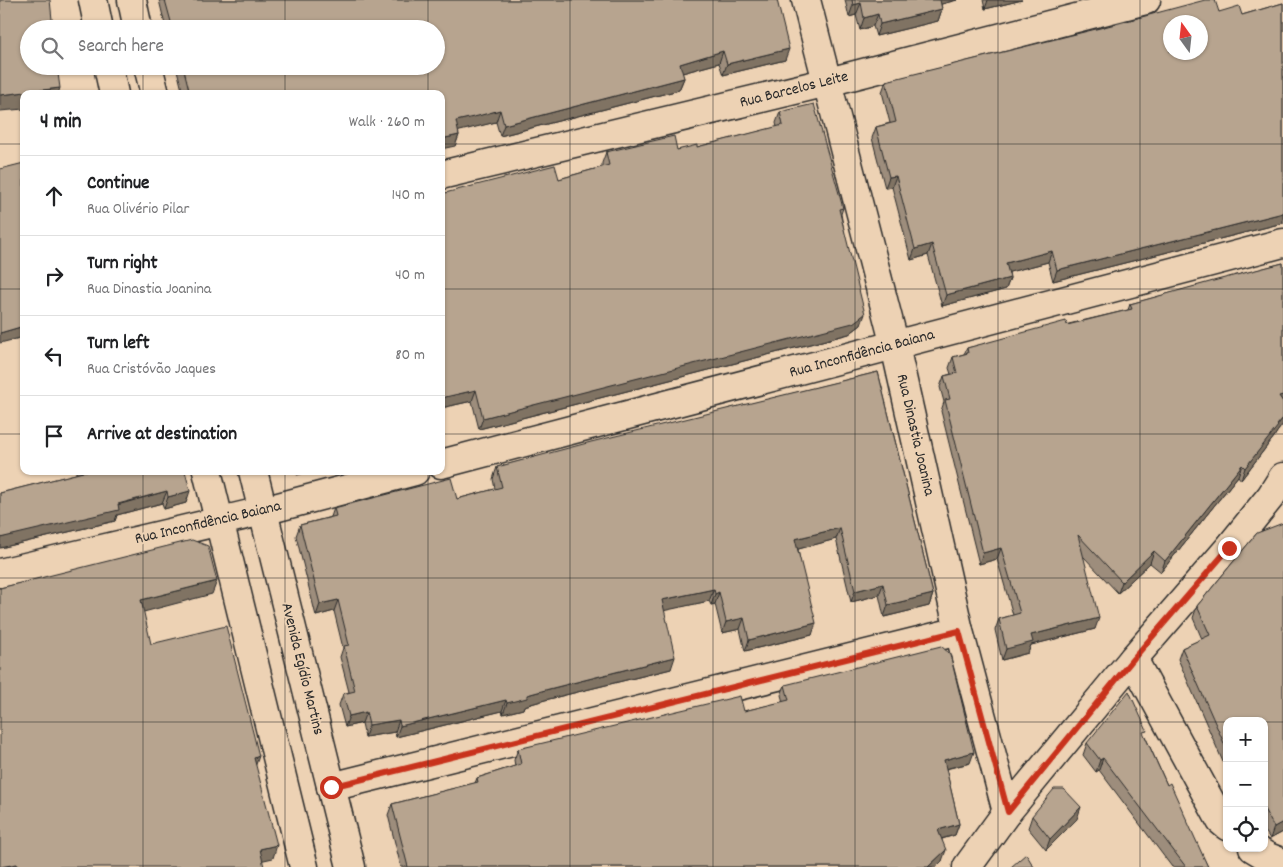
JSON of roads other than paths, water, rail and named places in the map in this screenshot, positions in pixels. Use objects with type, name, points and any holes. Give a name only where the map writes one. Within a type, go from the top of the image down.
[{"type":"street","points":[[93,0],[97,20]]},
{"type":"street","points":[[132,0],[136,20]]},
{"type":"street","name":"Rua Dinastia Joanina","points":[[806,0],[895,346],[959,631],[1008,812]]},
{"type":"street","name":"Rua Barcelos Leite","points":[[445,175],[828,82],[1146,0]]},
{"type":"street","points":[[110,75],[113,90]]},
{"type":"street","points":[[150,75],[154,90]]},
{"type":"street","name":"Rua Inconfidência Baiana","points":[[445,463],[1283,243]]},
{"type":"street","points":[[208,475],[304,867]]},
{"type":"street","name":"Avenida Egídio Martins","points":[[254,475],[352,867]]},
{"type":"street","name":"Rua Inconfidência Baiana","points":[[0,573],[263,511],[400,475]]},
{"type":"street","points":[[967,867],[1008,812],[1133,659],[1279,489]]},
{"type":"street","points":[[331,787],[959,631]]},
{"type":"street","points":[[1133,659],[1223,823]]},
{"type":"street","points":[[1260,852],[1283,864]]}]
